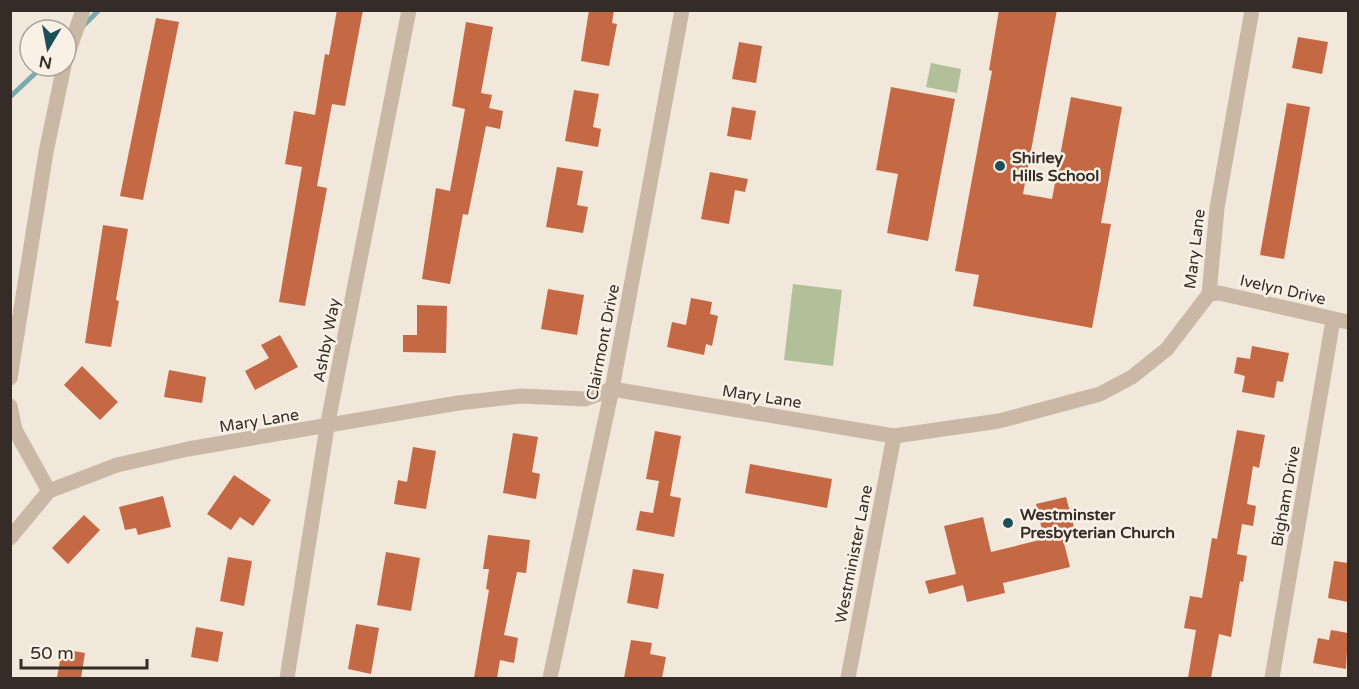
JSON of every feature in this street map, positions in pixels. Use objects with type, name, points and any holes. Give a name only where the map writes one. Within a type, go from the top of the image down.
[{"type":"street","points":[[78,24],[83,10]]},
{"type":"street","name":"Ashby Way","points":[[287,678],[327,427],[409,10]]},
{"type":"street","name":"Clairmont Drive","points":[[550,678],[612,389],[682,10]]},
{"type":"street","name":"Mary Lane","points":[[10,538],[49,491],[117,465],[188,449],[458,403],[522,396],[585,399],[612,389],[894,436],[999,422],[1100,394],[1132,377],[1167,349],[1209,294],[1217,208],[1252,10]]},
{"type":"street","points":[[10,378],[46,152],[61,78]]},
{"type":"street","name":"Ivelyn Drive","points":[[1209,294],[1219,293],[1341,321]]},
{"type":"street","name":"Bigham Drive","points":[[1272,678],[1341,321]]},
{"type":"street","points":[[10,406],[15,430],[49,491]]},
{"type":"street","name":"Westminister Lane","points":[[848,678],[894,436]]},
{"type":"green space","points":[[931,63],[961,69],[957,93],[926,87]]},
{"type":"green space","points":[[793,284],[842,290],[833,366],[784,360]]},
{"type":"building","points":[[337,10],[363,10],[345,106],[332,104],[317,186],[327,188],[305,306],[279,302],[302,167],[285,164],[294,111],[315,115],[325,54],[329,55]]},
{"type":"building","points":[[589,10],[614,10],[612,23],[617,24],[609,66],[581,61]]},
{"type":"building","points":[[999,10],[1057,10],[1023,194],[1052,199],[1071,97],[1122,107],[1101,223],[1111,224],[1092,328],[973,306],[979,275],[955,271],[992,71],[989,70]]},
{"type":"building","points":[[156,18],[179,22],[143,200],[120,196]]},
{"type":"building","points":[[466,22],[493,27],[481,93],[492,95],[489,108],[503,111],[500,129],[486,126],[468,215],[463,214],[450,284],[422,279],[436,188],[450,191],[465,109],[452,106]]},
{"type":"building","points":[[1298,37],[1328,42],[1322,74],[1292,68]]},
{"type":"building","points":[[739,42],[762,46],[756,83],[732,79]]},
{"type":"building","points":[[891,87],[955,99],[928,241],[887,233],[898,174],[876,170]]},
{"type":"building","points":[[574,90],[599,94],[593,127],[601,129],[598,147],[565,141]]},
{"type":"building","points":[[1287,103],[1310,107],[1284,259],[1260,255]]},
{"type":"building","points":[[732,107],[756,111],[751,140],[727,136]]},
{"type":"building","points":[[557,167],[583,171],[577,205],[588,207],[583,233],[546,227]]},
{"type":"building","points":[[710,172],[748,179],[745,192],[735,190],[729,224],[701,219]]},
{"type":"building","points":[[103,225],[128,229],[111,347],[85,343]]},
{"type":"building","points":[[548,289],[584,295],[577,335],[541,329]]},
{"type":"building","points":[[691,298],[712,302],[710,314],[718,316],[712,346],[706,344],[704,355],[667,347],[672,322],[686,325]]},
{"type":"building","points":[[417,305],[447,306],[446,353],[403,352],[403,335],[417,335]]},
{"type":"building","points":[[280,335],[298,367],[255,390],[245,371],[269,358],[261,345]]},
{"type":"building","points":[[1252,346],[1289,353],[1283,382],[1277,381],[1274,398],[1242,392],[1245,376],[1234,373],[1237,357],[1250,359]]},
{"type":"building","points":[[82,366],[118,402],[100,420],[64,385]]},
{"type":"building","points":[[169,370],[206,377],[202,403],[164,397]]},
{"type":"building","points":[[1237,430],[1265,435],[1259,468],[1253,466],[1247,504],[1256,506],[1253,526],[1242,524],[1237,554],[1247,556],[1243,582],[1240,581],[1231,637],[1219,634],[1211,678],[1188,678],[1196,630],[1184,628],[1190,596],[1202,598],[1212,538],[1217,539]]},
{"type":"building","points":[[655,431],[681,436],[670,496],[681,498],[674,537],[636,530],[640,511],[653,513],[659,481],[646,479]]},
{"type":"building","points":[[513,433],[538,437],[532,472],[540,474],[536,499],[503,493]]},
{"type":"building","points":[[413,447],[436,451],[426,509],[394,504],[398,480],[407,482]]},
{"type":"building","points":[[750,464],[832,479],[827,508],[745,493]]},
{"type":"building","points":[[234,475],[271,500],[253,526],[240,517],[231,530],[207,514]]},
{"type":"building","points":[[163,496],[171,527],[138,535],[136,528],[125,530],[119,507]]},
{"type":"building","points":[[1066,497],[1074,527],[1061,531],[1070,567],[1003,583],[1005,593],[967,602],[963,585],[929,594],[925,581],[956,574],[944,526],[983,517],[991,552],[1044,539],[1036,504]]},
{"type":"building","points":[[84,515],[100,530],[68,564],[52,548]]},
{"type":"building","points":[[488,535],[530,540],[526,573],[517,572],[504,635],[518,638],[514,663],[500,660],[497,678],[474,678],[489,590],[486,589],[489,569],[483,569]]},
{"type":"building","points":[[386,552],[420,558],[411,611],[377,605]]},
{"type":"building","points":[[228,557],[252,561],[244,606],[220,601]]},
{"type":"building","points":[[1334,561],[1348,563],[1348,602],[1328,598]]},
{"type":"building","points":[[633,569],[664,574],[658,609],[627,603]]},
{"type":"building","points":[[356,624],[379,628],[371,674],[348,669]]},
{"type":"building","points":[[196,627],[223,632],[218,662],[191,657]]},
{"type":"building","points":[[1331,630],[1348,633],[1346,669],[1313,663],[1318,638],[1329,640]]},
{"type":"building","points":[[631,640],[652,643],[650,654],[666,657],[662,678],[624,678]]},
{"type":"building","points":[[62,649],[85,653],[81,678],[57,678]]},
{"type":"waterway","points":[[83,26],[99,10]]},
{"type":"waterway","points":[[10,97],[30,78]]},
{"type":"place","name":"Shirley Hills School","points":[[1000,166]]},
{"type":"place","name":"Westminster Presbyterian Church","points":[[1008,523]]}]
